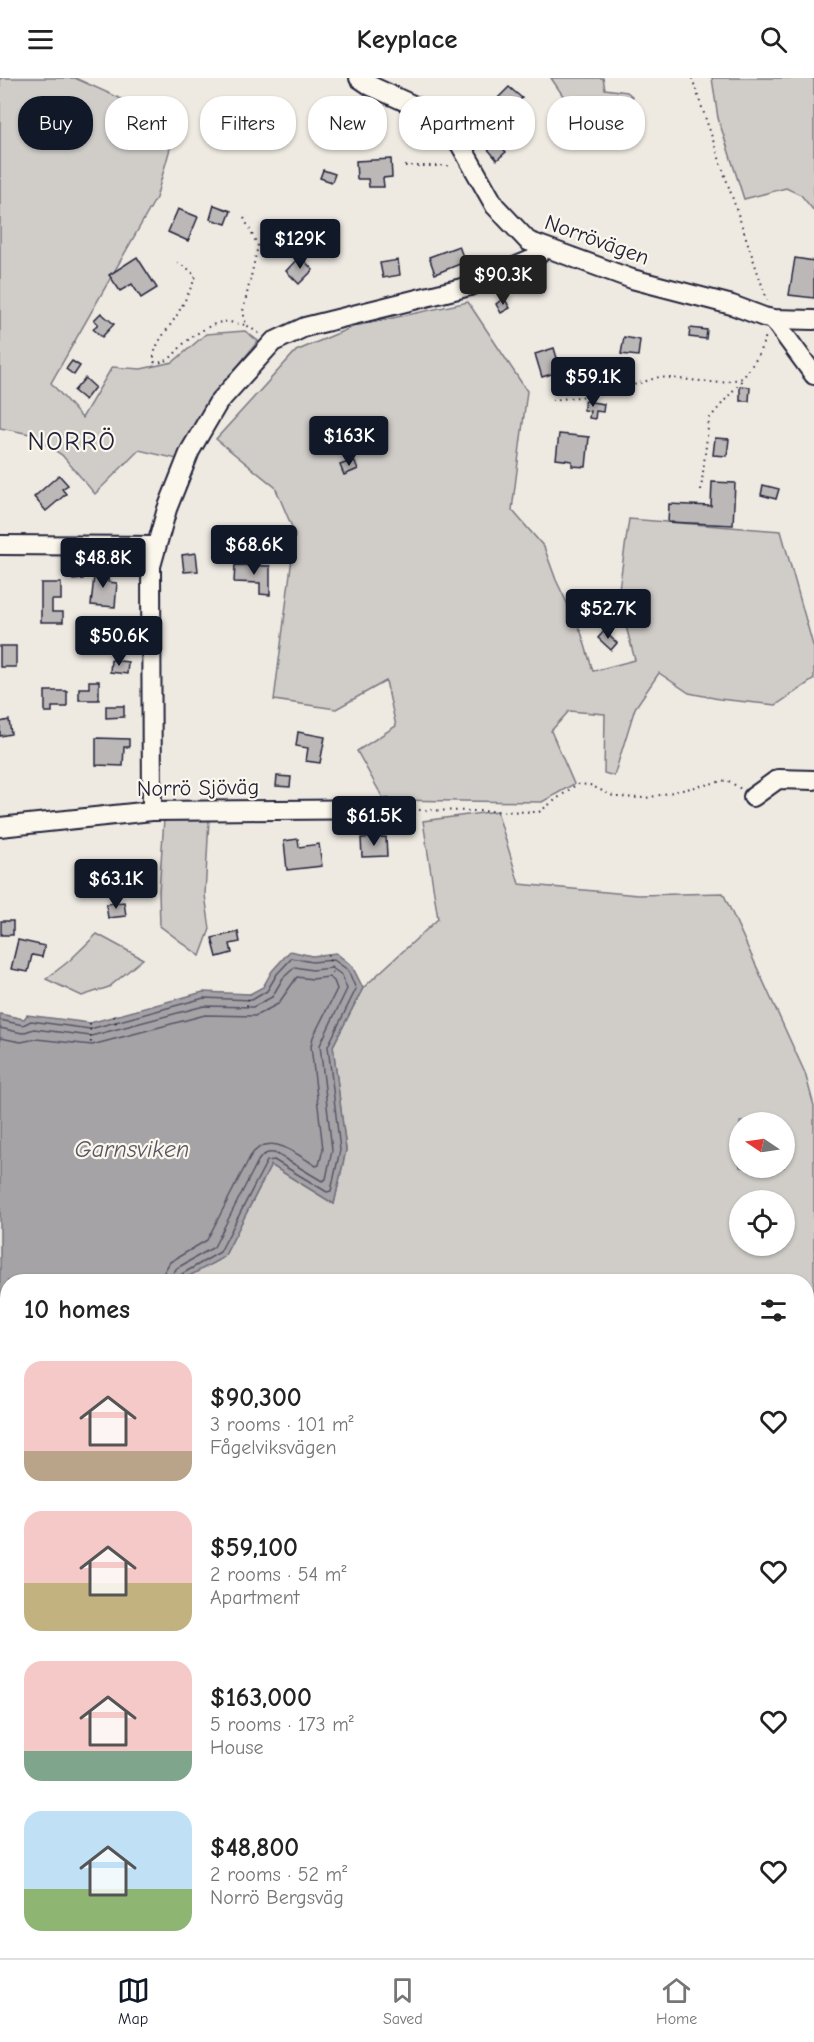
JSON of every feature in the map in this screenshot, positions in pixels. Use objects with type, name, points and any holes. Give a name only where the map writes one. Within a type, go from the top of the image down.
[{"type":"street","name":"Norrövägen","points":[[359,78],[371,86],[426,111],[460,144],[495,206],[528,241],[632,279],[732,305],[773,319],[814,320]]},
{"type":"street","points":[[152,811],[151,566],[166,509],[190,451],[218,403],[273,342],[305,327],[470,286],[533,259],[546,248]]},
{"type":"street","points":[[773,319],[814,375]]},
{"type":"street","points":[[0,545],[156,546]]},
{"type":"street","points":[[753,797],[778,779],[814,780]]},
{"type":"street","name":"Norrö Sjöväg","points":[[0,827],[152,811],[398,809]]},
{"type":"path","points":[[692,78],[773,319],[757,358],[709,419],[702,490]]},
{"type":"path","points":[[405,166],[454,166],[469,160]]},
{"type":"path","points":[[244,218],[258,246],[243,311],[246,325]]},
{"type":"path","points":[[177,263],[196,276],[177,315],[153,355],[154,362],[162,364],[171,358],[186,341],[223,322],[246,325],[255,332],[278,340]]},
{"type":"path","points":[[552,400],[605,394],[659,377],[721,383],[743,378]]},
{"type":"path","points":[[398,809],[539,812],[577,784],[590,785],[615,797],[646,798],[727,780],[753,797]]},
{"type":"path","points":[[328,954],[333,975]]},
{"type":"path","points":[[247,1006],[250,994]]},
{"type":"path","points":[[114,1016],[117,1027]]},
{"type":"path","points":[[90,1023],[91,1044]]},
{"type":"shaded area","points":[[0,78],[75,78],[115,96],[105,96],[105,150],[170,150],[156,198],[51,383],[82,418],[112,367],[141,369],[173,362],[206,334],[245,331],[258,341],[213,397],[177,459],[139,450],[95,494],[62,455],[30,434],[0,428]]},
{"type":"shaded area","points":[[551,78],[603,78],[605,89],[627,92],[632,96],[563,96]]},
{"type":"shaded area","points":[[712,78],[814,78],[814,211],[801,195],[786,188],[744,199],[718,118]]},
{"type":"shaded area","points":[[468,302],[527,391],[512,510],[544,547],[556,580],[581,632],[593,671],[635,660],[618,596],[629,519],[781,531],[814,649],[814,679],[776,705],[719,699],[689,693],[659,673],[635,708],[614,776],[604,773],[605,714],[569,711],[551,731],[574,784],[542,802],[384,800],[357,751],[396,726],[386,681],[336,709],[274,700],[295,534],[275,487],[216,439],[296,351],[355,326]]},
{"type":"shaded area","points":[[497,811],[519,884],[638,895],[723,893],[805,1073],[814,1106],[814,1274],[193,1274],[224,1257],[271,1165],[334,1204],[346,1150],[333,1046],[363,988],[438,919],[423,821]]},
{"type":"shaded area","points":[[164,819],[209,819],[205,895],[210,929],[200,956],[160,926],[159,891]]},
{"type":"shaded area","points":[[97,934],[143,959],[109,987],[82,996],[46,979],[69,961]]},
{"type":"water","name":"Garnsviken","points":[[290,951],[312,956],[336,953],[352,966],[363,988],[333,1046],[346,1150],[334,1204],[271,1165],[224,1257],[193,1274],[0,1274],[0,1014],[24,1019],[27,1015],[90,1023],[203,992],[250,994],[263,987],[272,971]]},
{"type":"building","points":[[509,87],[520,96],[500,96]]},
{"type":"building","points":[[489,150],[504,150],[506,152],[497,160]]},
{"type":"building","points":[[391,159],[392,177],[383,178],[384,187],[369,187],[368,179],[357,179],[356,161]]},
{"type":"building","points":[[323,170],[335,174],[332,182],[320,178]]},
{"type":"building","points":[[214,205],[231,211],[226,224],[210,219]]},
{"type":"building","points":[[178,209],[198,217],[188,241],[168,232]]},
{"type":"building","points":[[459,246],[465,262],[435,274],[429,257]]},
{"type":"building","points":[[300,256],[313,270],[299,284],[286,271]]},
{"type":"building","points":[[137,257],[157,288],[141,298],[132,284],[120,291],[109,275]]},
{"type":"building","points":[[795,258],[814,261],[814,298],[789,295]]},
{"type":"building","points":[[398,260],[400,275],[383,278],[380,263]]},
{"type":"building","points":[[504,298],[510,308],[501,313],[496,304]]},
{"type":"building","points":[[101,313],[114,324],[102,337],[93,329],[98,324],[94,320]]},
{"type":"building","points":[[690,328],[707,330],[706,339],[689,337]]},
{"type":"building","points":[[624,337],[640,340],[638,356],[621,354]]},
{"type":"building","points":[[554,348],[561,371],[542,377],[535,354]]},
{"type":"building","points":[[72,361],[80,366],[74,375],[66,369]]},
{"type":"building","points":[[577,367],[587,369],[586,378],[576,377]]},
{"type":"building","points":[[595,370],[612,372],[611,383],[593,381]]},
{"type":"building","points":[[85,378],[95,387],[85,400],[74,391]]},
{"type":"building","points":[[740,386],[750,387],[749,401],[740,401]]},
{"type":"building","points":[[585,401],[604,404],[603,412],[596,411],[595,419],[589,418],[590,411],[584,410]]},
{"type":"building","points":[[559,434],[589,437],[586,467],[572,466],[572,461],[556,459]]},
{"type":"building","points":[[715,438],[729,439],[727,456],[713,455]]},
{"type":"building","points":[[354,460],[358,469],[344,475],[340,465]]},
{"type":"building","points":[[59,475],[68,485],[62,489],[66,494],[46,511],[34,497]]},
{"type":"building","points":[[712,482],[735,483],[733,525],[668,522],[669,504],[711,506]]},
{"type":"building","points":[[763,485],[779,489],[776,499],[761,495]]},
{"type":"building","points":[[196,553],[198,571],[184,572],[182,555]]},
{"type":"building","points":[[72,565],[83,565],[83,579],[73,580]]},
{"type":"building","points":[[235,565],[270,566],[270,595],[260,594],[260,583],[234,582]]},
{"type":"building","points":[[95,567],[109,568],[108,582],[117,583],[115,607],[91,605]]},
{"type":"building","points":[[41,583],[61,583],[61,600],[52,600],[52,612],[63,612],[63,622],[41,622]]},
{"type":"building","points":[[601,589],[612,595],[608,603],[602,600],[595,612],[589,608]]},
{"type":"building","points":[[604,631],[617,643],[611,650],[598,638]]},
{"type":"building","points":[[0,646],[16,646],[16,667],[0,667]]},
{"type":"building","points":[[111,660],[128,662],[127,674],[110,672]]},
{"type":"building","points":[[89,681],[99,681],[99,700],[79,700],[79,688],[89,688]]},
{"type":"building","points":[[45,691],[67,691],[67,707],[52,707],[52,712],[45,712]]},
{"type":"building","points":[[106,706],[124,706],[124,717],[106,718]]},
{"type":"building","points":[[9,720],[11,734],[0,736],[0,722]]},
{"type":"building","points":[[298,732],[325,737],[320,763],[306,761],[308,748],[296,746]]},
{"type":"building","points":[[96,738],[129,739],[129,747],[124,747],[123,766],[96,765]]},
{"type":"building","points":[[277,776],[291,777],[290,787],[276,786]]},
{"type":"building","points":[[386,837],[387,856],[362,857],[361,838]]},
{"type":"building","points":[[298,839],[299,847],[319,844],[322,866],[287,870],[284,841]]},
{"type":"building","points":[[124,902],[126,916],[108,918],[106,904]]},
{"type":"building","points":[[1,921],[13,921],[13,935],[1,935]]},
{"type":"building","points":[[238,932],[240,942],[230,944],[232,953],[217,957],[212,938]]},
{"type":"building","points":[[18,940],[45,946],[42,957],[32,955],[28,972],[11,969]]},
{"type":"district","name":"NORRÖ","points":[[72,442]]}]
